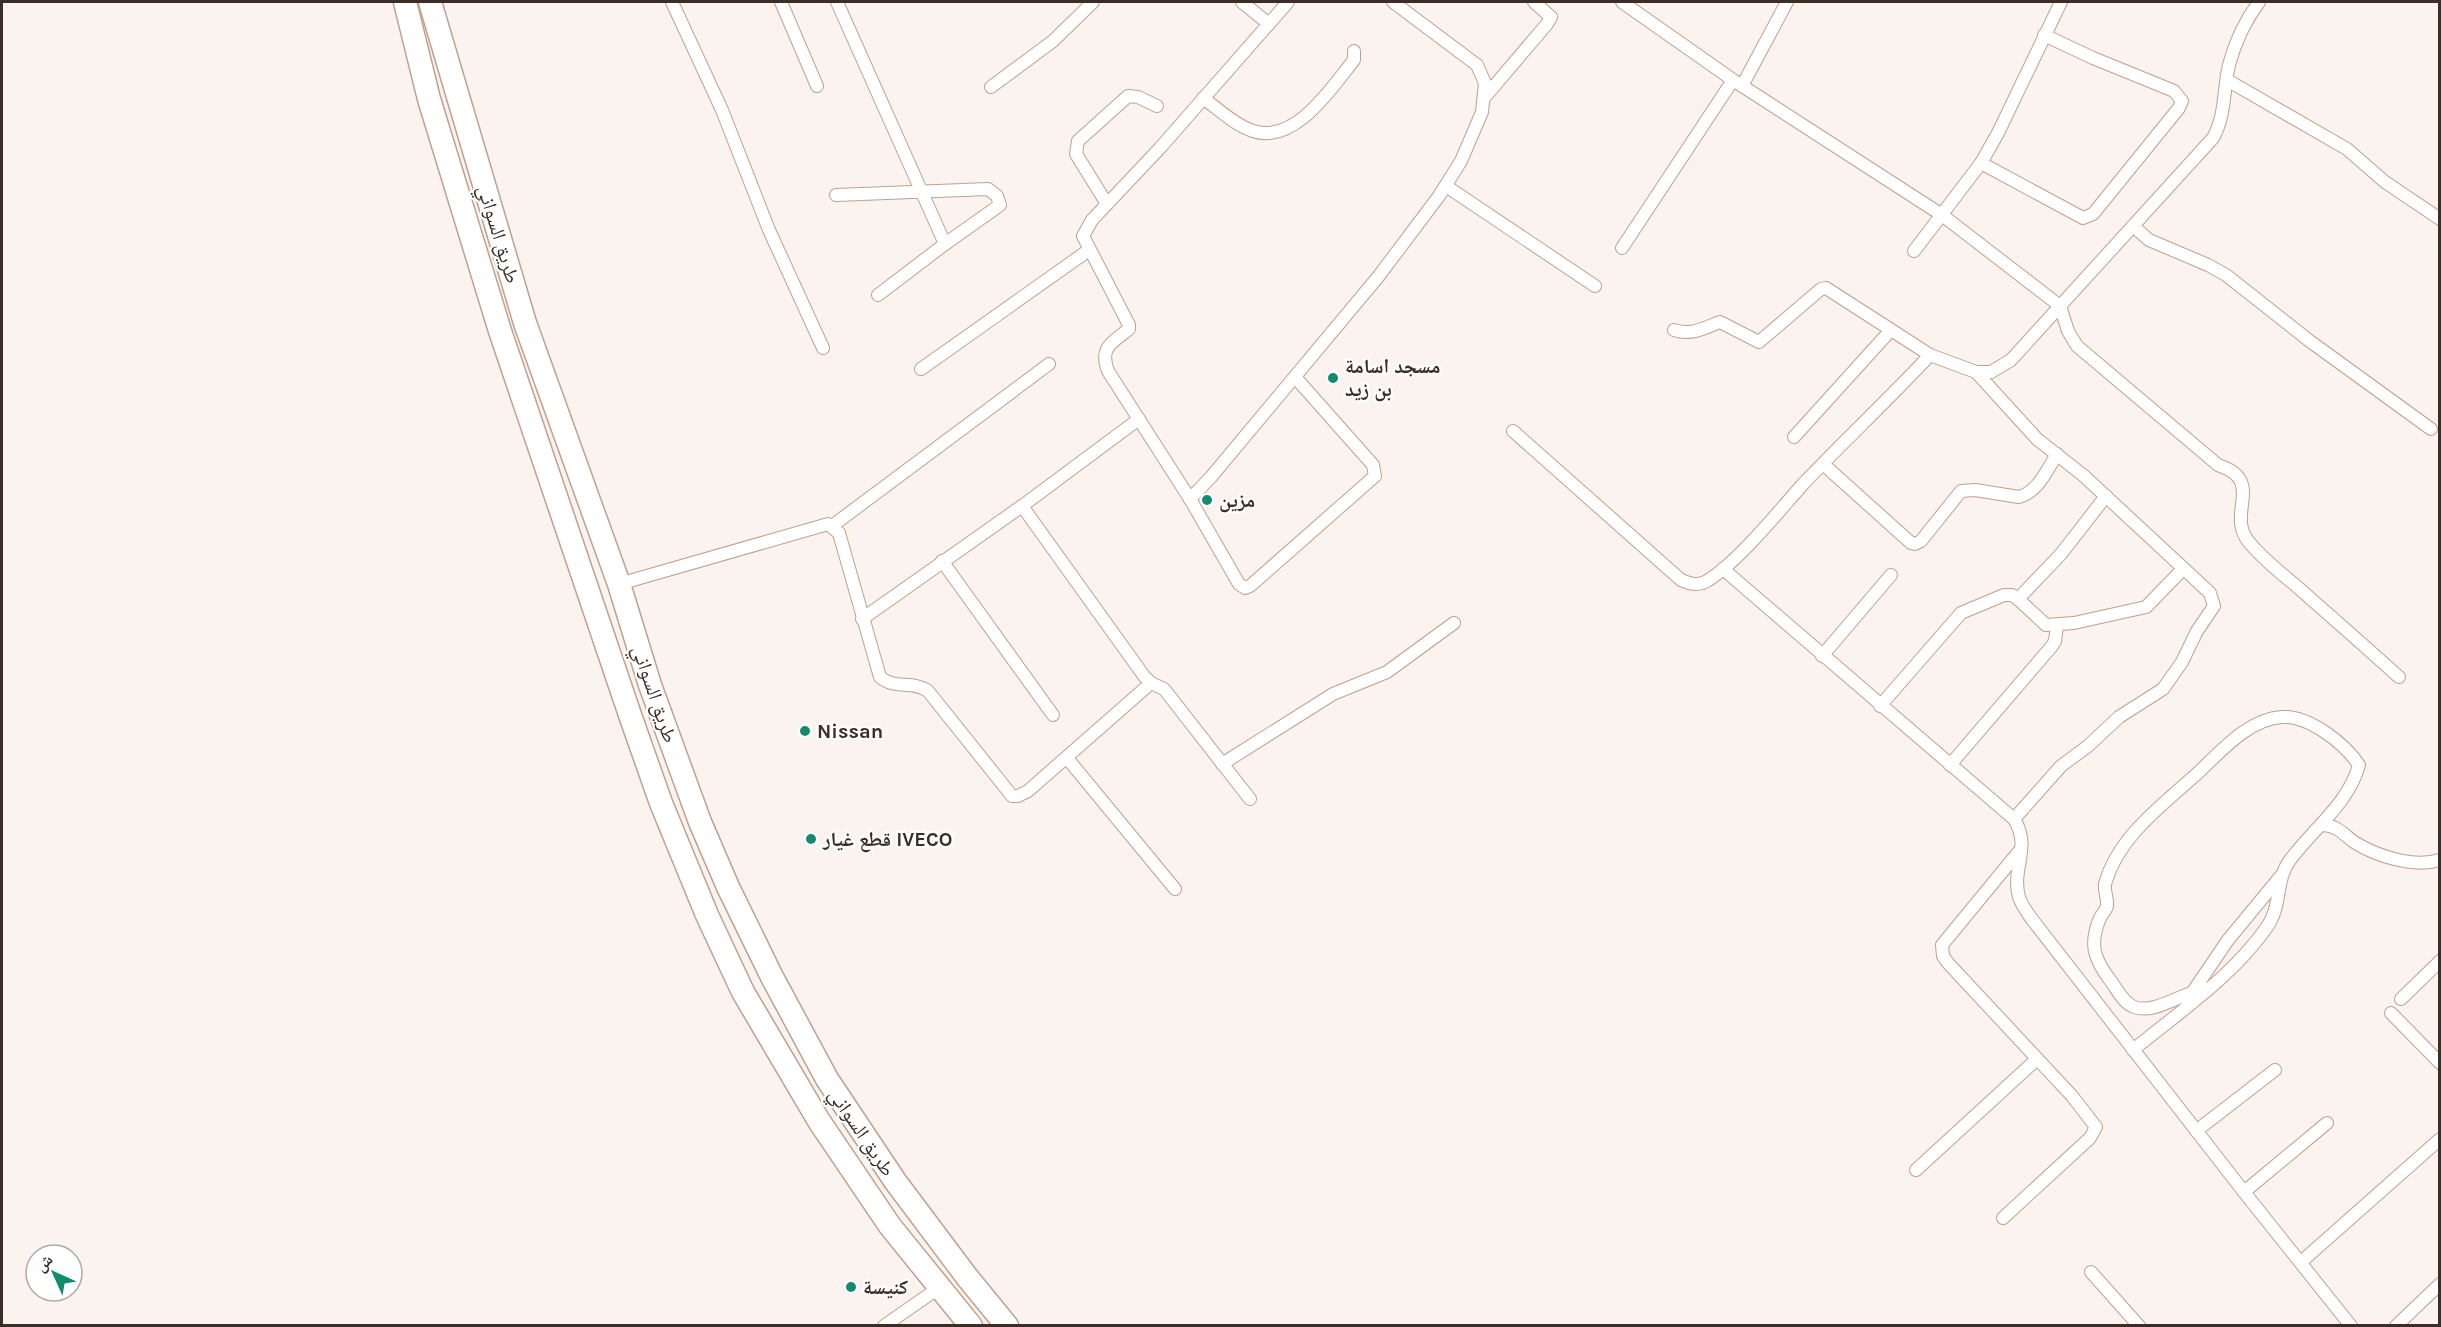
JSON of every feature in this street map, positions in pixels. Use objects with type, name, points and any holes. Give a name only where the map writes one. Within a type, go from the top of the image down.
[{"type":"highway","name":"طريق السواني","points":[[405,2],[429,99],[500,331],[624,696],[687,870],[743,992],[796,1084],[855,1177],[890,1226],[971,1326]]},
{"type":"highway","name":"طريق السواني","points":[[430,2],[525,323],[619,584],[650,685],[700,822],[728,887],[772,977],[827,1079],[867,1141],[967,1277],[1007,1326]]},
{"type":"street","points":[[672,2],[722,110],[769,230],[823,348]]},
{"type":"street","points":[[781,2],[817,86]]},
{"type":"street","points":[[837,2],[945,244]]},
{"type":"street","points":[[991,87],[1053,41],[1093,2]]},
{"type":"street","points":[[1242,2],[1269,24]]},
{"type":"street","points":[[1288,2],[1107,204],[1085,230],[1083,236],[1128,322],[1129,329],[1107,348],[1104,354],[1108,371],[1190,499],[1239,584],[1245,588],[1375,476],[1373,465],[1295,377]]},
{"type":"street","points":[[1190,499],[1378,277],[1446,186],[1461,161],[1482,112],[1485,83],[1478,64],[1393,2]]},
{"type":"street","points":[[1484,98],[1551,17],[1534,2]]},
{"type":"street","points":[[1622,2],[1738,83],[1942,215],[2060,306],[2068,331],[2077,346],[2218,465],[2238,474],[2243,483],[2240,523],[2248,540],[2283,574],[2399,676]]},
{"type":"street","points":[[1622,248],[1738,83],[1787,2]]},
{"type":"street","points":[[1914,251],[1981,163],[1998,133],[2061,2]]},
{"type":"street","points":[[1674,330],[1693,333],[1720,322],[1760,342],[1821,289],[1826,288],[1930,355],[1976,372],[1991,372],[2011,360],[2213,138],[2222,117],[2227,80],[2239,36],[2259,2]]},
{"type":"street","points":[[1981,163],[2075,216],[2089,217],[2182,101],[2180,96],[2166,87],[2093,58],[2044,34]]},
{"type":"street","points":[[1203,98],[1255,132],[1285,129],[1312,110],[1354,60],[1354,51]]},
{"type":"street","points":[[2227,80],[2347,149],[2385,182],[2439,219]]},
{"type":"street","points":[[1107,204],[1076,154],[1078,141],[1128,96],[1138,97],[1157,106]]},
{"type":"street","points":[[1446,186],[1595,286]]},
{"type":"street","points":[[836,195],[988,189],[997,196],[1000,205],[878,295]]},
{"type":"street","points":[[2133,226],[2150,240],[2226,275],[2311,342],[2431,429]]},
{"type":"street","points":[[921,369],[1089,250]]},
{"type":"street","points":[[1794,437],[1890,331]]},
{"type":"street","points":[[1513,431],[1681,580],[1698,585],[1723,569],[1930,355]]},
{"type":"street","points":[[832,526],[1049,364]]},
{"type":"street","points":[[1976,372],[2037,439],[2106,496],[2210,593],[2214,606],[2163,689],[2119,717],[2088,746],[2061,766],[2014,819]]},
{"type":"street","points":[[862,619],[1022,506],[1139,419]]},
{"type":"street","points":[[1823,464],[1911,543],[1915,544],[1921,541],[1961,490],[2025,496],[2033,491],[2057,454]]},
{"type":"street","points":[[2018,599],[2061,554],[2106,496]]},
{"type":"street","points":[[1022,506],[1144,676],[1151,683],[1164,689],[1250,799]]},
{"type":"street","points":[[619,584],[824,523],[832,526],[839,533],[880,677],[891,685],[915,685],[928,691],[1012,796],[1023,795],[1151,683]]},
{"type":"street","points":[[942,561],[1053,715]]},
{"type":"street","points":[[1723,569],[2014,819],[2022,837],[2017,881],[2019,899],[2031,918],[2351,1326]]},
{"type":"street","points":[[1880,706],[1961,613],[2004,595],[2012,596],[2046,625],[2057,626],[2146,607],[2183,569]]},
{"type":"street","points":[[1822,656],[1891,575]]},
{"type":"street","points":[[1222,764],[1333,694],[1387,672],[1454,623]]},
{"type":"street","points":[[1950,765],[2052,646],[2057,626]]},
{"type":"street","points":[[2194,990],[2228,940],[2280,876],[2307,838],[2322,825],[2355,779],[2359,765],[2351,753],[2316,725],[2283,716],[2259,723],[2233,741],[2136,830],[2119,854],[2104,888],[2107,908],[2100,919],[2093,945],[2097,963],[2128,1004],[2136,1008],[2155,1008],[2194,990],[2207,989]]},
{"type":"street","points":[[1067,758],[1175,889]]},
{"type":"street","points":[[2322,825],[2335,826],[2355,843],[2383,856],[2405,860],[2433,862],[2439,860]]},
{"type":"street","points":[[2002,1218],[2090,1138],[2096,1128],[2037,1059],[1948,963],[1942,950],[1942,945],[2021,848]]},
{"type":"street","points":[[2133,1050],[2240,962],[2268,925],[2278,902],[2280,876]]},
{"type":"street","points":[[2401,999],[2439,961]]},
{"type":"street","points":[[2391,1013],[2439,1063]]},
{"type":"street","points":[[1916,1170],[2037,1059]]},
{"type":"street","points":[[2196,1131],[2275,1070]]},
{"type":"street","points":[[2244,1192],[2327,1123]]},
{"type":"street","points":[[2301,1262],[2439,1139]]},
{"type":"street","points":[[2091,1272],[2139,1326]]},
{"type":"street","points":[[2396,1326],[2439,1284]]},
{"type":"street","points":[[884,1326],[940,1287]]},
{"type":"place","name":"مسجد اسامة بن زيد","points":[[1333,378]]},
{"type":"place","name":"مزين","points":[[1207,500]]},
{"type":"place","name":"Nissan","points":[[805,731]]},
{"type":"place","name":"قطع غيار IVECO","points":[[811,839]]},
{"type":"place","name":"كنيسة","points":[[851,1287]]}]
